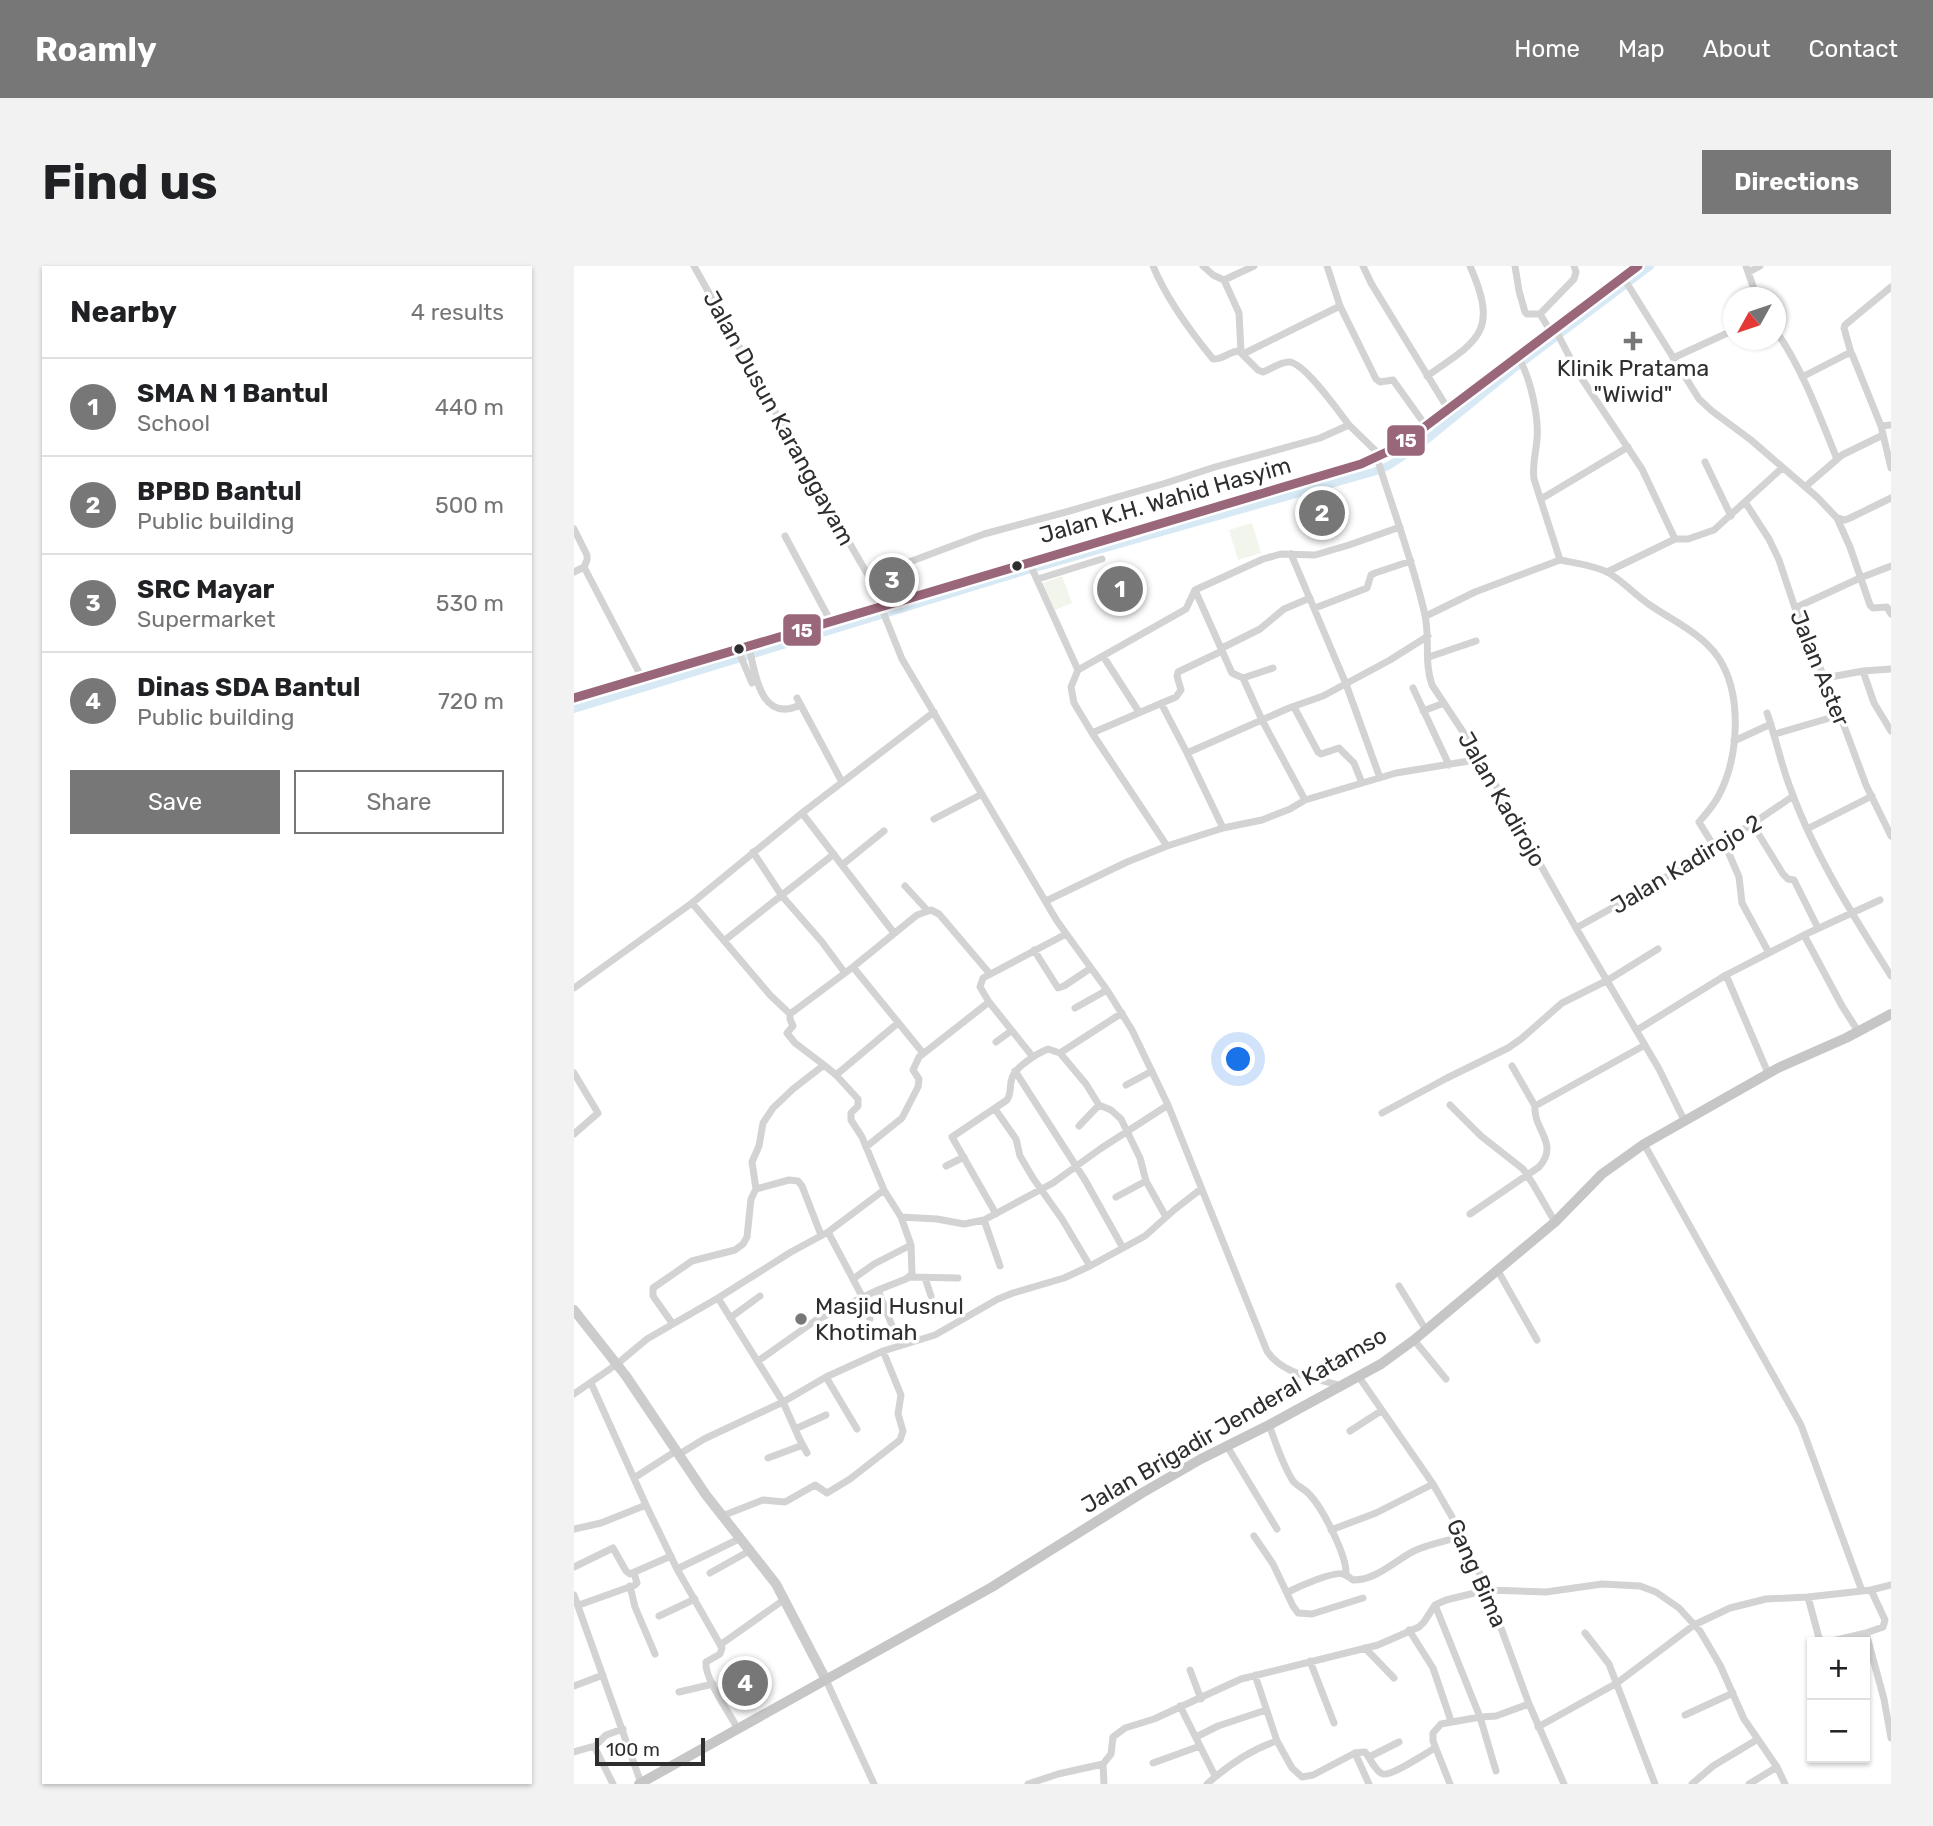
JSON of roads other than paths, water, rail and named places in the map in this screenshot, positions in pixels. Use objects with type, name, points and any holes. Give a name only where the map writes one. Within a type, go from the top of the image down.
[{"type":"main road","name":"Jalan K.H. Wahid Hasyim","points":[[574,698],[642,678],[746,654],[831,622],[883,610],[1378,458],[1556,334],[1625,280],[1638,266]]},
{"type":"main road","name":"Jalan Brigadir Jenderal Katamso","points":[[640,1783],[992,1587],[1151,1487],[1359,1377],[1414,1340],[1555,1222],[1602,1174],[1644,1144],[1768,1073],[1891,1014]]},
{"type":"main road","points":[[574,1310],[617,1364],[722,1516],[776,1584],[826,1680]]},
{"type":"street","name":"Jalan Dusun Karanggayam","points":[[694,266],[869,577],[902,659],[1066,934],[1122,1013],[1168,1105],[1270,1356],[1286,1368],[1343,1386]]},
{"type":"street","points":[[1153,266],[1184,320],[1213,359],[1236,351],[1242,353],[1262,372],[1284,363],[1297,364],[1378,458]]},
{"type":"street","points":[[1203,266],[1224,280],[1239,313],[1242,353]]},
{"type":"street","points":[[1224,280],[1254,266]]},
{"type":"street","points":[[1327,266],[1340,306],[1376,379],[1379,382],[1393,380],[1426,426]]},
{"type":"street","points":[[1363,266],[1448,410]]},
{"type":"street","points":[[1427,376],[1472,344],[1479,332],[1483,304],[1470,266]]},
{"type":"street","points":[[1515,266],[1518,291],[1527,314],[1539,314],[1574,279],[1574,266]]},
{"type":"street","points":[[1754,287],[1748,269],[1760,266]]},
{"type":"street","points":[[1625,280],[1704,405],[1741,431],[1837,518],[1872,607],[1887,607],[1891,614]]},
{"type":"street","points":[[1891,287],[1844,328],[1882,431],[1891,468]]},
{"type":"street","points":[[1242,353],[1340,306]]},
{"type":"street","points":[[1539,314],[1556,334],[1586,387],[1628,447],[1647,479],[1675,539]]},
{"type":"street","points":[[1673,358],[1723,335]]},
{"type":"street","points":[[1786,346],[1837,459]]},
{"type":"street","points":[[1802,377],[1851,353]]},
{"type":"street","points":[[1519,359],[1525,370],[1535,408],[1537,441],[1533,475],[1560,560]]},
{"type":"street","points":[[869,577],[984,534],[1166,484],[1215,467],[1320,438],[1349,425]]},
{"type":"street","points":[[1805,487],[1837,459],[1891,425]]},
{"type":"street","points":[[1541,499],[1628,447]]},
{"type":"street","name":"Jalan Kadirojo","points":[[1378,458],[1426,616],[1430,679],[1481,759],[1637,1030],[1684,1121]]},
{"type":"street","points":[[1705,462],[1731,516]]},
{"type":"street","points":[[1606,572],[1675,539],[1688,539],[1714,530],[1782,468]]},
{"type":"street","points":[[1837,518],[1850,518],[1891,498]]},
{"type":"street","name":"Jalan Aster","points":[[1745,502],[1779,560],[1795,608],[1871,796],[1891,835]]},
{"type":"street","points":[[1167,846],[1092,733],[1072,696],[1071,683],[1078,670],[1186,609],[1195,590],[1263,559],[1281,554],[1315,555],[1400,527]]},
{"type":"street","points":[[574,529],[587,555],[584,568],[574,572]]},
{"type":"street","points":[[785,536],[831,622]]},
{"type":"street","points":[[1291,554],[1346,684],[1380,778]]},
{"type":"street","points":[[1037,577],[1102,559]]},
{"type":"street","points":[[1426,616],[1475,592],[1560,560],[1606,572],[1697,635],[1718,657],[1725,670],[1731,686],[1734,708],[1734,741],[1729,773],[1718,797],[1699,822],[1714,848]]},
{"type":"street","points":[[1315,608],[1367,588],[1371,575],[1375,573],[1411,561]]},
{"type":"street","points":[[1030,563],[1078,670]]},
{"type":"street","points":[[1795,608],[1891,566]]},
{"type":"street","points":[[584,568],[642,678]]},
{"type":"street","points":[[1195,590],[1232,673],[1243,678],[1305,800]]},
{"type":"street","points":[[1092,733],[1177,697],[1181,693],[1178,672],[1260,629],[1284,608],[1310,598]]},
{"type":"street","points":[[1187,752],[1323,696],[1428,636]]},
{"type":"street","points":[[1429,657],[1476,641]]},
{"type":"street","points":[[746,654],[746,670],[752,683]]},
{"type":"street","points":[[746,654],[772,706],[782,710],[793,708],[798,701],[842,782]]},
{"type":"street","points":[[1103,656],[1139,712]]},
{"type":"street","points":[[1243,678],[1273,668]]},
{"type":"street","points":[[1825,678],[1891,669]]},
{"type":"street","points":[[1863,671],[1874,704],[1891,731]]},
{"type":"street","points":[[1413,688],[1449,765]]},
{"type":"street","points":[[1161,703],[1223,828]]},
{"type":"street","points":[[1423,711],[1444,703]]},
{"type":"street","points":[[1294,706],[1320,754],[1337,747],[1341,749],[1356,766],[1362,783]]},
{"type":"street","points":[[574,988],[692,902],[934,712]]},
{"type":"street","points":[[1767,713],[1793,796],[1807,829],[1851,912],[1891,976]]},
{"type":"street","points":[[1775,734],[1840,715]]},
{"type":"street","points":[[1734,741],[1771,724]]},
{"type":"street","points":[[1046,901],[1167,846],[1223,828],[1262,820],[1305,800],[1403,772],[1481,759]]},
{"type":"street","points":[[934,819],[982,794]]},
{"type":"street","name":"Jalan Kadirojo 2","points":[[1576,928],[1753,825],[1793,796]]},
{"type":"street","points":[[1807,829],[1871,796]]},
{"type":"street","points":[[802,813],[894,933]]},
{"type":"street","points":[[1753,825],[1783,874],[1794,880],[1818,928]]},
{"type":"street","points":[[842,865],[884,831]]},
{"type":"street","points":[[1724,842],[1739,877],[1742,903],[1769,953]]},
{"type":"street","points":[[753,852],[782,896],[845,973]]},
{"type":"street","points":[[725,940],[834,854]]},
{"type":"street","points":[[905,886],[927,910]]},
{"type":"street","points":[[1637,1030],[1726,975],[1880,900]]},
{"type":"street","points":[[692,902],[770,995],[790,1014],[793,1026],[787,1032],[789,1037],[836,1075],[858,1100],[858,1106],[850,1118],[884,1190],[901,1217],[911,1245],[912,1272],[909,1277]]},
{"type":"street","points":[[790,1014],[927,910],[939,914],[990,974]]},
{"type":"street","points":[[1033,1057],[980,987],[982,980],[990,974],[1066,934]]},
{"type":"street","points":[[1804,935],[1858,1031]]},
{"type":"street","points":[[1382,1113],[1508,1048],[1562,1003],[1608,980],[1658,949]]},
{"type":"street","points":[[1034,950],[1058,988],[1091,968]]},
{"type":"street","points":[[853,967],[923,1053]]},
{"type":"street","points":[[1726,975],[1768,1073]]},
{"type":"street","points":[[1075,1008],[1107,990]]},
{"type":"street","points":[[866,1147],[902,1118],[918,1087],[919,1079],[913,1068],[923,1053],[989,1002]]},
{"type":"street","points":[[1060,1053],[1122,1013]]},
{"type":"street","points":[[836,1075],[898,1023]]},
{"type":"street","points":[[996,1042],[1011,1031]]},
{"type":"street","points":[[1535,1106],[1645,1045]]},
{"type":"street","points":[[996,1214],[951,1137],[1009,1098],[1011,1078],[1015,1071],[1048,1049],[1060,1053],[1086,1084],[1099,1105],[1121,1119],[1140,1158],[1146,1181],[1166,1217]]},
{"type":"street","points":[[672,1323],[653,1296],[653,1288],[692,1261],[741,1247],[747,1237],[751,1199],[756,1189],[752,1162],[759,1146],[763,1123],[773,1108],[824,1065]]},
{"type":"street","points":[[1470,1214],[1544,1162],[1548,1150],[1535,1114],[1535,1106],[1512,1066]]},
{"type":"street","points":[[1015,1071],[1085,1180],[1123,1248]]},
{"type":"street","points":[[1126,1085],[1152,1071]]},
{"type":"street","points":[[574,1073],[598,1113],[574,1134]]},
{"type":"street","points":[[1079,1126],[1099,1105]]},
{"type":"street","points":[[901,1217],[964,1224],[984,1220],[1053,1183],[1168,1105]]},
{"type":"street","points":[[1450,1105],[1481,1136],[1528,1175],[1555,1222]]},
{"type":"street","points":[[995,1109],[1016,1139],[1020,1156],[1090,1266]]},
{"type":"street","points":[[1644,1144],[1801,1425],[1866,1590],[1885,1620],[1883,1627],[1848,1637]]},
{"type":"street","points":[[946,1166],[964,1157]]},
{"type":"street","points":[[756,1189],[789,1180],[799,1181],[825,1233],[863,1297],[870,1319]]},
{"type":"street","points":[[1116,1197],[1146,1181]]},
{"type":"street","points":[[634,1478],[677,1453],[783,1402],[826,1377],[883,1351],[945,1331],[998,1299],[1064,1278],[1090,1266],[1145,1236],[1201,1189]]},
{"type":"street","points":[[574,1394],[647,1339],[825,1233],[884,1190]]},
{"type":"street","points":[[984,1220],[1000,1266]]},
{"type":"street","points":[[853,1279],[874,1264],[911,1245]]},
{"type":"street","points":[[1498,1271],[1537,1340]]},
{"type":"street","points":[[758,1361],[816,1320],[909,1277],[958,1278]]},
{"type":"street","points":[[925,1278],[931,1296]]},
{"type":"street","points":[[1399,1286],[1426,1330]]},
{"type":"street","points":[[878,1290],[900,1346]]},
{"type":"street","points":[[730,1318],[761,1296]]},
{"type":"street","points":[[718,1298],[783,1402],[805,1449],[768,1458]]},
{"type":"street","points":[[1414,1340],[1446,1379]]},
{"type":"street","points":[[722,1516],[763,1500],[785,1502],[815,1485],[827,1493],[891,1448],[903,1435],[898,1414],[901,1395],[883,1351]]},
{"type":"street","points":[[826,1377],[857,1429]]},
{"type":"street","name":"Gang Bima","points":[[1359,1377],[1433,1484],[1463,1536],[1510,1648],[1528,1704],[1564,1784]]},
{"type":"street","points":[[591,1383],[677,1569],[720,1644],[720,1653],[705,1664],[738,1729]]},
{"type":"street","points":[[1350,1431],[1381,1410]]},
{"type":"street","points":[[795,1429],[826,1415]]},
{"type":"street","points":[[1269,1425],[1294,1482],[1310,1494],[1331,1530],[1343,1556],[1346,1574]]},
{"type":"street","points":[[1227,1446],[1278,1529]]},
{"type":"street","points":[[1331,1530],[1376,1513],[1433,1484]]},
{"type":"street","points":[[574,1529],[601,1523],[646,1504]]},
{"type":"street","points":[[1254,1536],[1273,1564],[1294,1608],[1302,1614],[1312,1614],[1363,1598]]},
{"type":"street","points":[[1287,1592],[1339,1573],[1346,1574],[1353,1580],[1362,1580],[1384,1571],[1413,1552],[1463,1536]]},
{"type":"street","points":[[677,1569],[741,1538]]},
{"type":"street","points":[[574,1567],[614,1548],[628,1573],[634,1573],[671,1556]]},
{"type":"street","points":[[709,1573],[751,1550]]},
{"type":"street","points":[[579,1605],[637,1583],[634,1573]]},
{"type":"street","points":[[1028,1784],[1103,1764],[1111,1754],[1115,1734],[1241,1679],[1378,1645],[1419,1627],[1435,1605],[1446,1600],[1487,1590],[1546,1592],[1602,1584],[1640,1586],[1673,1602],[1694,1625],[1715,1656],[1744,1719],[1777,1767],[1785,1784]]},
{"type":"street","points":[[1538,1727],[1617,1684],[1694,1625],[1730,1608],[1755,1600],[1808,1597],[1891,1585]]},
{"type":"street","points":[[630,1586],[635,1608],[655,1654]]},
{"type":"street","points":[[574,1595],[640,1783]]},
{"type":"street","points":[[1808,1597],[1819,1637]]},
{"type":"street","points":[[659,1616],[695,1599]]},
{"type":"street","points":[[720,1644],[785,1599]]},
{"type":"street","points":[[1435,1605],[1480,1717],[1496,1771]]},
{"type":"street","points":[[1409,1630],[1433,1668],[1451,1721]]},
{"type":"street","points":[[1585,1633],[1609,1664],[1655,1784]]},
{"type":"street","points":[[1866,1633],[1884,1699],[1891,1738]]},
{"type":"street","points":[[1365,1648],[1394,1678]]},
{"type":"street","points":[[1310,1661],[1334,1723]]},
{"type":"street","points":[[1190,1670],[1200,1699]]},
{"type":"street","points":[[574,1686],[603,1675]]},
{"type":"street","points":[[1255,1675],[1277,1741],[1292,1768],[1302,1777],[1313,1775],[1362,1751],[1380,1773],[1386,1774],[1435,1748]]},
{"type":"street","points":[[826,1680],[874,1784]]},
{"type":"street","points":[[679,1692],[713,1684]]},
{"type":"street","points":[[1685,1715],[1733,1693]]},
{"type":"street","points":[[1450,1784],[1432,1737],[1435,1729],[1451,1721],[1496,1716],[1528,1704]]},
{"type":"street","points":[[1180,1706],[1215,1776]]},
{"type":"street","points":[[1196,1737],[1218,1726],[1266,1710]]},
{"type":"street","points":[[574,1752],[594,1747],[606,1735],[623,1729]]},
{"type":"street","points":[[1692,1784],[1713,1766],[1758,1739]]},
{"type":"street","points":[[1207,1784],[1241,1759],[1277,1741]]},
{"type":"street","points":[[1369,1757],[1399,1742]]},
{"type":"street","points":[[1153,1763],[1200,1746]]},
{"type":"street","points":[[594,1747],[613,1784]]},
{"type":"street","points":[[1355,1753],[1369,1784]]},
{"type":"street","points":[[1103,1764],[1104,1784]]},
{"type":"street","points":[[1749,1784],[1777,1767]]},
{"type":"waterway","points":[[574,709],[1028,570],[1388,466],[1419,446],[1516,367],[1650,266]]},
{"type":"place","name":"Klinik Pratama \"Wiwid\"","points":[[1633,341]]},
{"type":"place","name":"BPBD Bantul","points":[[1322,513]]},
{"type":"place","name":"SRC Mayar","points":[[892,580]]},
{"type":"place","name":"SMA N 1 Bantul","points":[[1120,589]]},
{"type":"place","name":"Masjid Husnul Khotimah","points":[[801,1319]]},
{"type":"place","name":"Dinas SDA Bantul","points":[[745,1683]]}]
